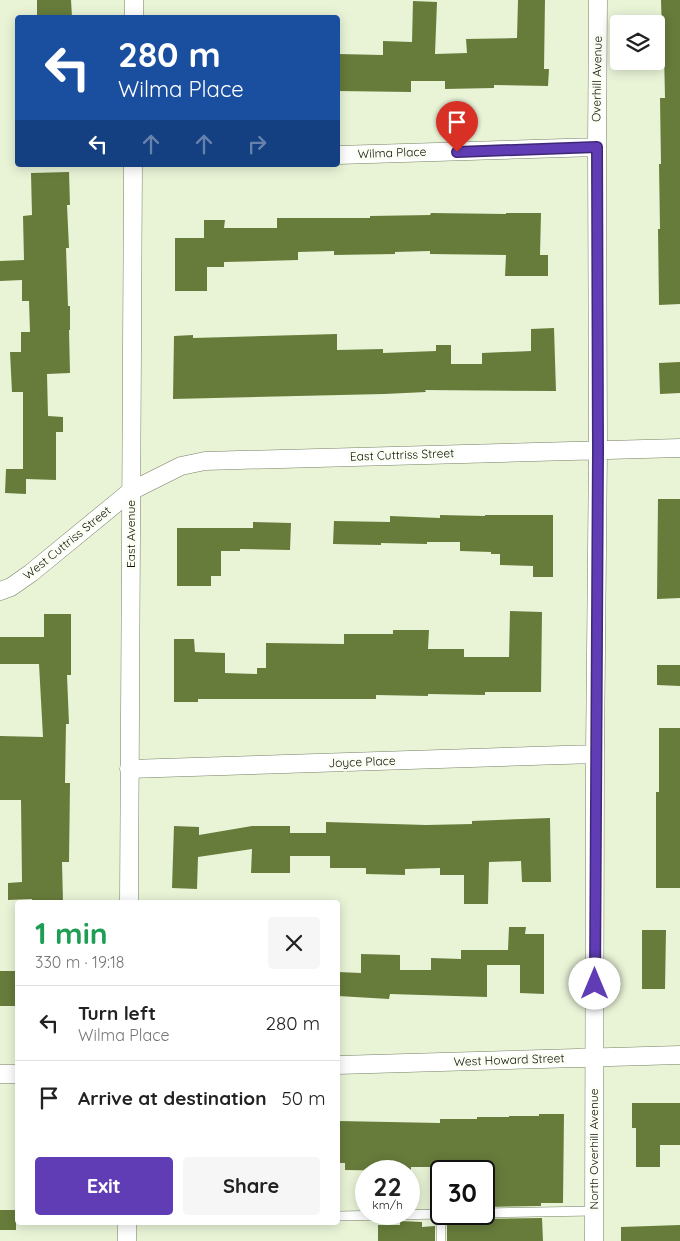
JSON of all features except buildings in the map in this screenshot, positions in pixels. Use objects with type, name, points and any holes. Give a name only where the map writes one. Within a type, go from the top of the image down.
[{"type":"street","points":[[134,0],[134,15]]},
{"type":"street","name":"Overhill Avenue","points":[[595,1057],[598,0]]},
{"type":"street","name":"Wilma Place","points":[[340,155],[597,147]]},
{"type":"street","name":"East Avenue","points":[[128,900],[133,167]]},
{"type":"street","name":"East Cuttriss Street","points":[[131,491],[181,466],[205,461],[680,448]]},
{"type":"street","name":"West Cuttriss Street","points":[[0,591],[11,587],[31,573],[131,491]]},
{"type":"street","name":"Joyce Place","points":[[129,769],[595,754]]},
{"type":"street","name":"West Howard Street","points":[[340,1065],[680,1055]]},
{"type":"street","name":"North Overhill Avenue","points":[[594,1241],[595,1057]]},
{"type":"street","points":[[0,1074],[15,1074]]},
{"type":"street","points":[[127,1225],[127,1241]]},
{"type":"lane","points":[[495,1213],[594,1211]]},
{"type":"lane","points":[[340,1216],[430,1214]]},
{"type":"lane","points":[[441,1241],[442,1225]]},
{"type":"route","points":[[457,152],[597,147],[598,450],[595,984]]}]
